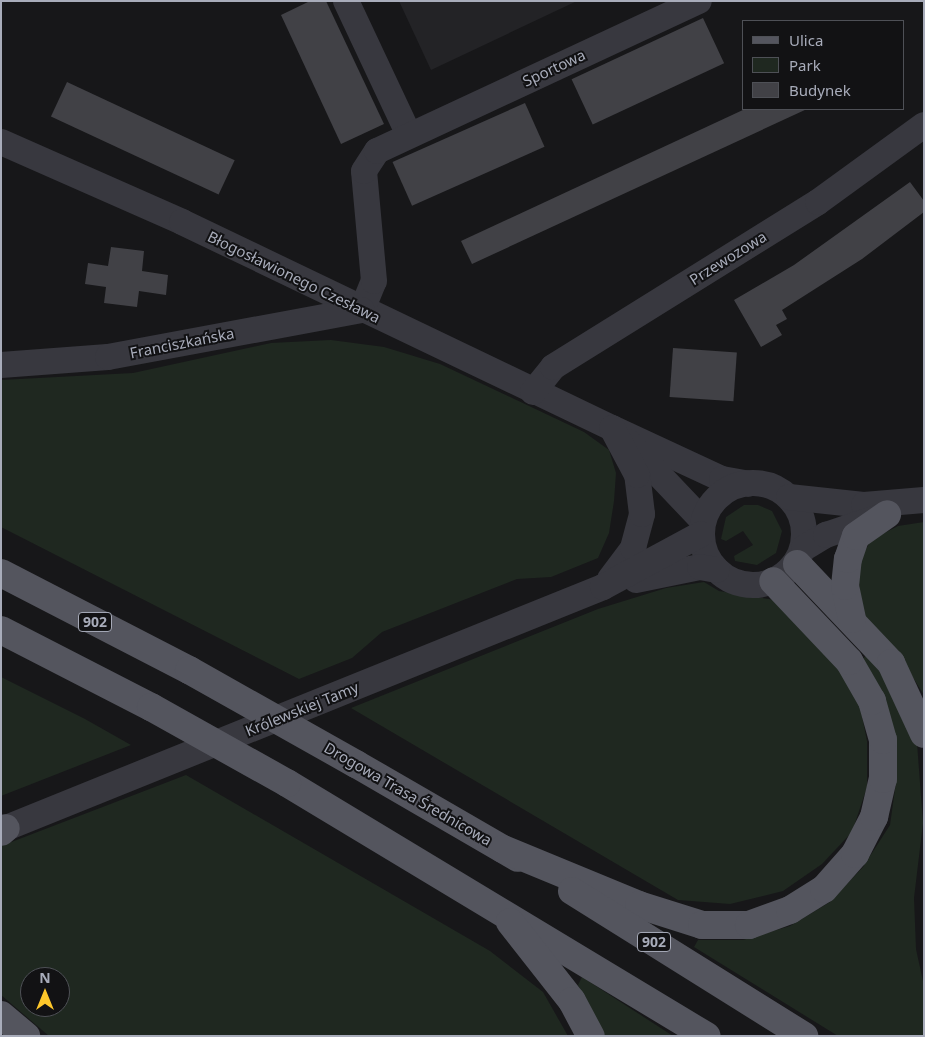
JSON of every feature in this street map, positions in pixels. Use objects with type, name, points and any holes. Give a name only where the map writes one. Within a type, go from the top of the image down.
[{"type":"main road","points":[[852,619],[845,586],[848,559],[856,536],[887,514]]},
{"type":"main road","points":[[801,556],[852,619],[891,663],[924,734]]},
{"type":"main road","name":"Drogowa Trasa Średnicowa","points":[[1,573],[189,670],[356,764],[503,849],[804,1036]]},
{"type":"main road","points":[[503,849],[639,905],[702,924],[750,924],[790,910],[824,889],[855,854],[874,817],[883,779],[883,740],[872,701],[849,661],[773,581]]},
{"type":"main road","points":[[1,630],[151,707],[287,783],[498,907],[708,1036]]},
{"type":"main road","points":[[498,907],[572,1001],[591,1036]]},
{"type":"main road","points":[[1,1015],[26,1036]]},
{"type":"street","points":[[346,1],[410,135]]},
{"type":"street","name":"Sportowa","points":[[362,310],[374,282],[364,171],[378,151],[699,1]]},
{"type":"street","name":"Przewozowa","points":[[533,392],[553,367],[818,202],[924,124]]},
{"type":"street","name":"Błogosławionego Czesława","points":[[1,142],[182,222],[533,392],[612,428]]},
{"type":"street","name":"Franciszkańska","points":[[1,365],[108,357],[362,310]]},
{"type":"street","points":[[612,428],[722,478],[772,487],[789,498],[802,518],[801,556]]},
{"type":"street","points":[[612,428],[668,480],[702,527],[705,552],[716,570],[734,582],[753,585],[773,581],[826,535],[887,514],[924,506]]},
{"type":"street","points":[[603,587],[633,548],[642,514],[637,475],[612,428]]},
{"type":"street","points":[[702,527],[716,498],[730,488],[749,484]]},
{"type":"street","points":[[789,498],[864,505],[924,500]]},
{"type":"street","name":"Królewskiej Tamy","points":[[3,830],[603,587],[702,527]]},
{"type":"street","name":"Królewskiej Tamy","points":[[603,587],[700,567],[716,570]]},
{"type":"shaded area","points":[[399,1],[577,1],[431,70]]},
{"type":"green space","points":[[331,340],[384,347],[440,364],[584,432],[609,450],[616,473],[614,501],[609,533],[598,558],[551,577],[517,579],[382,632],[352,658],[299,679],[1,527],[1,380],[133,373],[271,343]]},
{"type":"green space","points":[[744,505],[758,505],[772,511],[782,531],[776,553],[757,565],[735,561],[734,556],[753,545],[743,531],[726,541],[721,539],[726,517]]},
{"type":"green space","points":[[924,522],[924,695],[905,665],[863,619],[857,566],[871,540],[898,526]]},
{"type":"green space","points":[[704,582],[719,591],[775,600],[824,647],[858,696],[867,741],[867,787],[852,832],[822,864],[783,891],[730,904],[678,900],[351,708],[598,609],[666,588]]},
{"type":"green space","points":[[867,654],[904,704],[917,743],[923,823],[914,898],[916,949],[924,986],[924,1036],[838,1036],[694,947],[698,940],[743,940],[790,926],[830,902],[863,867],[890,825],[897,775],[895,736],[862,660]]},
{"type":"green space","points":[[1,677],[85,719],[131,745],[1,796]]},
{"type":"green space","points":[[186,775],[490,951],[543,992],[568,1036],[49,1036],[27,1017],[70,1017],[70,967],[20,967],[20,1011],[1,995],[1,846]]},
{"type":"green space","points":[[582,977],[673,1036],[604,1036],[578,985]]},
{"type":"building","points":[[310,1],[326,1],[384,124],[341,144],[281,15]]},
{"type":"building","points":[[703,18],[724,63],[593,125],[572,79]]},
{"type":"building","points":[[67,82],[235,160],[219,195],[51,116]]},
{"type":"building","points":[[525,103],[545,147],[412,206],[393,162]]},
{"type":"building","points":[[743,110],[805,110],[472,264],[461,241]]},
{"type":"building","points":[[910,182],[924,201],[924,212],[862,259],[782,310],[787,319],[776,325],[782,335],[761,347],[734,300],[794,265]]},
{"type":"building","points":[[111,247],[144,251],[142,271],[168,275],[166,295],[139,291],[137,307],[104,303],[106,287],[85,284],[88,263],[108,266]]},
{"type":"building","points":[[673,348],[737,352],[733,401],[670,397]]}]
